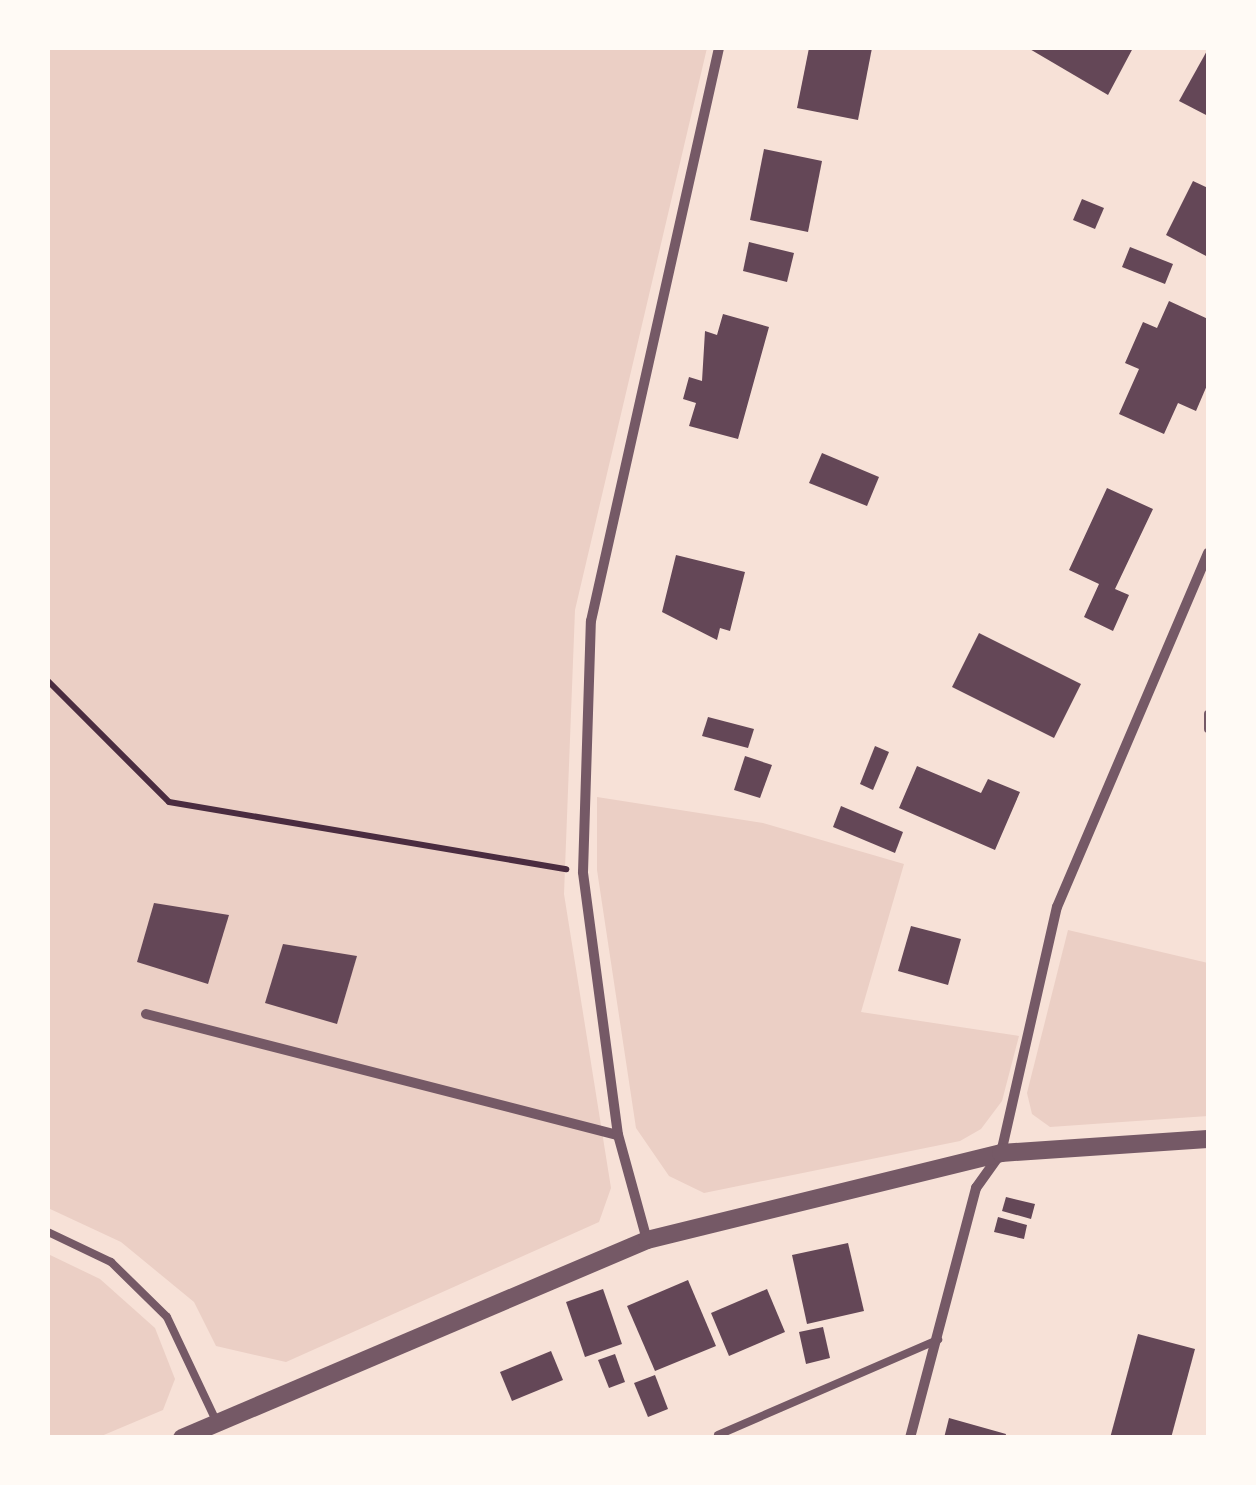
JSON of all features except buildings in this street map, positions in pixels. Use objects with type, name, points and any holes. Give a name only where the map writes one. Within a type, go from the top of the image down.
[{"type":"street","points":[[647,1240],[618,1136],[583,872],[591,621],[719,48]]},
{"type":"street","points":[[910,1438],[976,1188],[1001,1152],[1057,907],[1208,553]]},
{"type":"street","points":[[146,1014],[618,1136]]},
{"type":"street","points":[[182,1438],[647,1240],[1001,1152],[1208,1139]]},
{"type":"lane","points":[[1208,714],[1208,729]]},
{"type":"lane","points":[[48,1232],[111,1262],[167,1317],[217,1422]]},
{"type":"lane","points":[[718,1434],[938,1340]]},
{"type":"path","points":[[48,681],[169,802],[583,872]]},
{"type":"shaded area","points":[[48,48],[707,48],[575,610],[564,894],[611,1188],[599,1222],[286,1362],[216,1346],[194,1302],[121,1242],[48,1208]]},
{"type":"shaded area","points":[[597,797],[763,823],[904,864],[861,1012],[1019,1036],[1002,1101],[981,1129],[960,1141],[704,1193],[669,1176],[636,1128],[597,870]]},
{"type":"shaded area","points":[[1068,930],[1208,963],[1208,1116],[1050,1127],[1032,1114],[1027,1093]]},
{"type":"shaded area","points":[[48,1254],[100,1279],[155,1328],[175,1379],[163,1410],[99,1437],[48,1437]]}]
